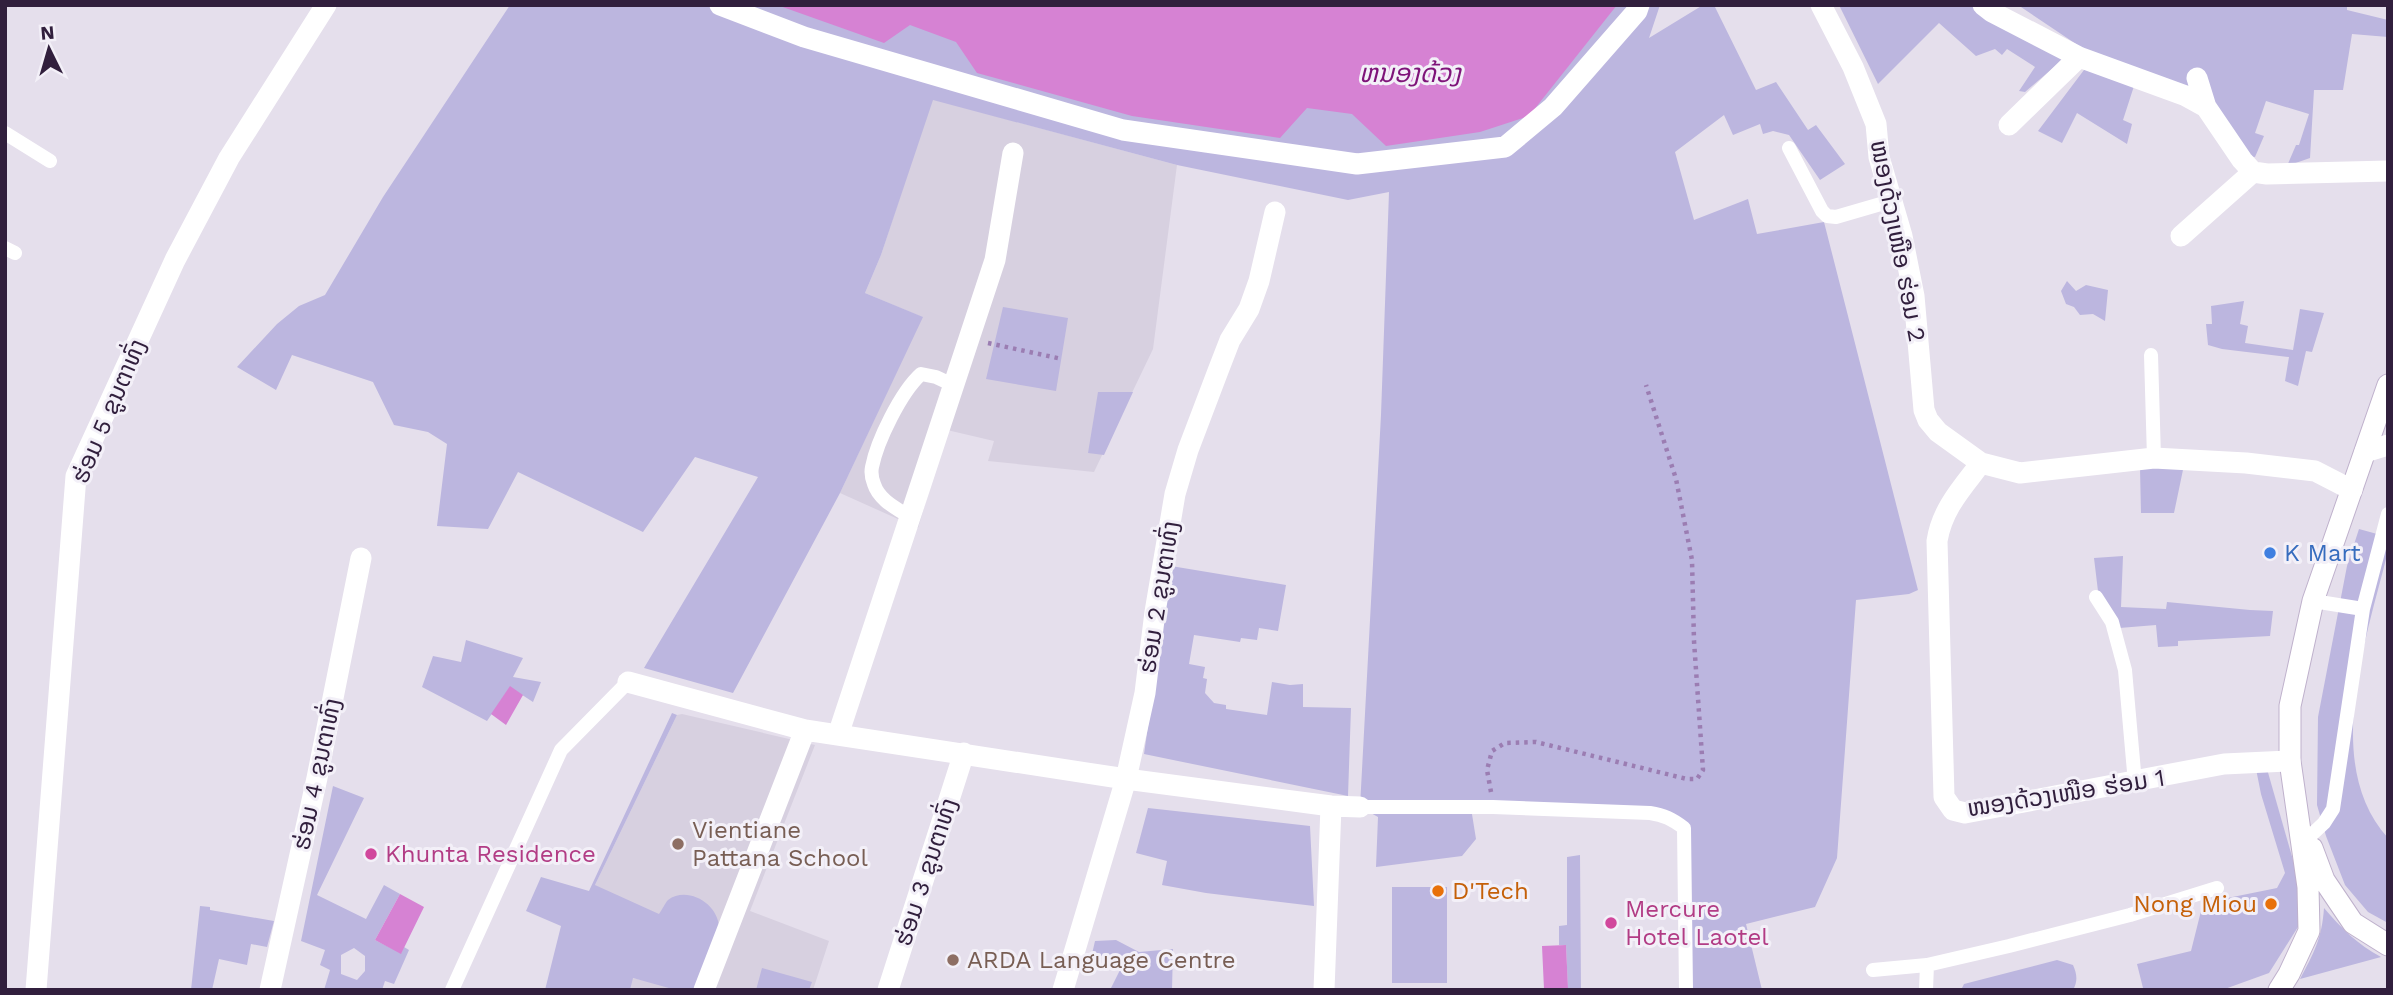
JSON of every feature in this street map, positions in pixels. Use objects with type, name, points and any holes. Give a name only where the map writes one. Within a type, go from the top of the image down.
[{"type":"street","name":"ຮ່ອມ 5 ຂູນຕາທົ່ງ","points":[[36,990],[76,476],[175,260],[229,158],[326,5]]},
{"type":"street","points":[[720,5],[804,37],[1123,130],[1357,164],[1505,146],[1553,107],[1637,11],[1639,5]]},
{"type":"street","name":"ໜອງດ້ວງເໜືອ ຮ່ອມ 2","points":[[1821,5],[1853,67],[1876,124],[1879,157],[1902,236],[1914,296],[1924,410],[1938,432],[1981,463],[2020,473],[2154,457],[2315,471],[2352,490]]},
{"type":"street","points":[[1983,5],[2079,57],[2186,96],[2206,107]]},
{"type":"street","points":[[2010,125],[2079,57]]},
{"type":"street","points":[[2197,78],[2206,107],[2253,172],[2267,174],[2388,171]]},
{"type":"street","points":[[838,735],[995,260],[1013,153]]},
{"type":"street","points":[[2181,236],[2253,172]]},
{"type":"street","name":"ຮ່ອມ 2 ຂູນຕາທົ່ງ","points":[[1063,990],[1126,779],[1145,693],[1175,494],[1188,450],[1230,340],[1249,309],[1275,212]]},
{"type":"street","points":[[2278,990],[2289,974],[2309,931],[2308,887],[2290,761],[2290,706],[2313,601],[2388,385]]},
{"type":"street","points":[[2365,452],[2388,445]]},
{"type":"street","name":"ໜອງດ້ວງເໜືອ ຮ່ອມ 1","points":[[1981,463],[1947,508],[1937,541],[1944,784],[1947,804],[1953,810],[1965,813],[2224,765],[2290,761]]},
{"type":"street","name":"ຮ່ອມ 4 ຂູນຕາທົ່ງ","points":[[270,990],[317,778],[361,558]]},
{"type":"street","points":[[628,682],[805,730],[1126,779],[1331,806],[1360,807]]},
{"type":"street","points":[[704,990],[805,730]]},
{"type":"street","name":"ຮ່ອມ 3 ຂູນຕາທົ່ງ","points":[[888,990],[964,753]]},
{"type":"street","points":[[1324,990],[1331,806]]},
{"type":"street","points":[[2299,813],[2324,880],[2353,923],[2388,946]]},
{"type":"lane","points":[[5,133],[50,161]]},
{"type":"lane","points":[[1788,148],[1827,216],[1836,217],[1891,201]]},
{"type":"lane","points":[[2151,355],[2154,457]]},
{"type":"lane","points":[[909,517],[884,500],[874,486],[871,470],[884,436],[910,384],[920,374],[936,377],[953,385]]},
{"type":"lane","points":[[2308,838],[2324,824],[2333,809],[2363,609],[2388,514]]},
{"type":"lane","points":[[2096,597],[2112,622],[2124,670],[2135,783]]},
{"type":"lane","points":[[2313,601],[2363,609]]},
{"type":"lane","points":[[452,990],[561,750],[628,682]]},
{"type":"lane","points":[[1360,807],[1493,807],[1665,815],[1684,828],[1686,990]]},
{"type":"lane","points":[[1873,970],[1927,965],[2130,915],[2217,888]]},
{"type":"lane","points":[[1926,990],[1927,965]]},
{"type":"path","points":[[969,337],[1062,359]]},
{"type":"path","points":[[1493,807],[1487,770],[1492,751],[1505,743],[1536,742],[1687,779],[1697,779],[1703,770],[1693,629],[1692,560],[1676,479],[1646,385]]},
{"type":"shaded area","points":[[510,5],[1660,5],[1649,38],[1703,5],[1714,5],[1756,90],[1776,82],[1808,130],[1816,125],[1845,164],[1820,180],[1789,135],[1773,131],[1763,134],[1760,124],[1733,135],[1724,115],[1675,152],[1694,220],[1748,199],[1757,234],[1824,222],[1918,590],[1909,594],[1856,600],[1837,858],[1815,907],[1746,924],[1762,990],[1688,990],[1684,828],[1675,820],[1471,808],[1476,839],[1462,856],[1376,867],[1378,817],[1360,807],[1381,415],[1389,192],[1348,200],[1177,165],[933,100],[881,255],[865,293],[923,317],[840,493],[733,693],[644,668],[758,477],[695,457],[643,532],[518,472],[488,529],[437,526],[447,444],[428,432],[394,425],[373,382],[292,355],[276,390],[237,367],[277,324],[299,306],[325,295],[383,197]]},
{"type":"shaded area","points":[[1839,5],[1975,5],[2066,57],[2025,92],[2019,91],[2035,67],[2007,49],[2002,55],[1995,49],[1976,56],[1939,23],[1878,84]]},
{"type":"shaded area","points":[[2018,5],[2347,5],[2347,10],[2388,20],[2388,37],[2352,34],[2343,90],[2314,90],[2310,158],[2287,166],[2296,145],[2299,145],[2309,114],[2266,101],[2255,133],[2264,136],[2255,157],[2247,156],[2211,99],[2082,48]]},
{"type":"shaded area","points":[[2087,66],[2134,86],[2123,120],[2132,124],[2127,144],[2077,113],[2062,143],[2038,131]]},
{"type":"shaded area","points":[[932,99],[1177,165],[1153,349],[1094,472],[988,461],[994,441],[947,430],[918,528],[840,493],[922,317],[865,293],[881,255]]},
{"type":"shaded area","points":[[2067,281],[2076,291],[2086,285],[2108,290],[2105,321],[2093,314],[2080,315],[2074,307],[2066,304],[2061,291]]},
{"type":"shaded area","points":[[2244,301],[2240,324],[2248,326],[2245,343],[2293,350],[2300,309],[2324,313],[2312,352],[2306,351],[2298,386],[2285,381],[2289,357],[2208,345],[2206,324],[2212,324],[2211,306]]},
{"type":"shaded area","points":[[1003,307],[1068,318],[1056,391],[986,379]]},
{"type":"shaded area","points":[[1098,392],[1133,392],[1104,455],[1088,453]]},
{"type":"shaded area","points":[[2184,465],[2174,513],[2141,513],[2140,468]]},
{"type":"shaded area","points":[[2359,529],[2388,537],[2388,551],[2361,660],[2353,737],[2357,774],[2368,808],[2388,838],[2388,923],[2368,912],[2345,885],[2317,805],[2318,717],[2347,566]]},
{"type":"shaded area","points":[[2123,556],[2121,607],[2166,609],[2167,602],[2273,611],[2270,636],[2178,641],[2178,646],[2158,647],[2156,625],[2107,629],[2106,621],[2101,616],[2094,558]]},
{"type":"shaded area","points":[[1171,566],[1286,585],[1278,631],[1259,628],[1257,640],[1241,638],[1240,642],[1194,635],[1189,664],[1205,667],[1205,693],[1214,703],[1226,705],[1226,709],[1267,715],[1272,682],[1303,684],[1303,707],[1351,708],[1348,796],[1144,754]]},
{"type":"shaded area","points":[[466,640],[523,658],[513,677],[541,682],[533,702],[510,687],[487,721],[422,687],[433,656],[461,662]]},
{"type":"shaded area","points":[[672,713],[677,715],[595,885],[659,914],[668,900],[676,896],[693,896],[709,905],[718,920],[719,929],[714,950],[697,990],[676,990],[633,978],[630,990],[545,990],[561,926],[526,911],[541,877],[589,891]]},
{"type":"shaded area","points":[[677,715],[815,745],[750,911],[829,941],[813,990],[630,990],[632,978],[652,982],[595,885]]},
{"type":"shaded area","points":[[2256,769],[2267,769],[2301,888],[2303,919],[2269,973],[2222,990],[2137,990],[2143,988],[2137,964],[2191,951],[2203,903],[2277,888],[2285,873]]},
{"type":"shaded area","points":[[333,786],[364,798],[317,895],[366,919],[384,885],[400,894],[375,940],[401,953],[404,947],[409,950],[394,984],[385,981],[382,990],[324,990],[330,970],[320,965],[325,950],[301,941]],"holes":[[[354,948],[365,956],[365,971],[357,980],[341,974],[341,955]]]},
{"type":"shaded area","points":[[1148,808],[1310,826],[1314,906],[1162,885],[1167,861],[1136,853]]},
{"type":"shaded area","points":[[1580,855],[1581,990],[1568,990],[1566,945],[1559,945],[1559,926],[1567,925],[1567,857]]},
{"type":"shaded area","points":[[1392,887],[1447,887],[1447,983],[1392,983]]},
{"type":"shaded area","points":[[200,906],[274,921],[267,947],[251,944],[247,965],[219,959],[212,990],[191,990]]},
{"type":"shaded area","points":[[2324,908],[2350,935],[2381,957],[2300,979],[2316,945]]},
{"type":"shaded area","points":[[1116,940],[1139,952],[1173,949],[1172,990],[1110,990],[1123,964],[1113,961],[1113,958],[1092,954],[1095,941]]},
{"type":"shaded area","points":[[2057,960],[2073,965],[2076,984],[2073,990],[1961,990],[1964,984]]},
{"type":"shaded area","points":[[762,968],[812,982],[809,990],[756,990]]},
{"type":"water","name":"ຫນອງດ້ວງ","points":[[777,5],[1617,5],[1529,116],[1480,132],[1386,146],[1352,114],[1307,108],[1280,138],[1132,116],[977,73],[956,42],[910,25],[884,43]]},
{"type":"water","points":[[510,686],[523,695],[506,725],[491,714]]},
{"type":"water","points":[[400,894],[424,907],[401,954],[375,940]]},
{"type":"water","points":[[1566,945],[1568,988],[1544,989],[1542,946]]},
{"type":"place","name":"K Mart","points":[[2270,553]]},
{"type":"place","name":"Vientiane Pattana School","points":[[678,844]]},
{"type":"place","name":"Khunta Residence","points":[[371,854]]},
{"type":"place","name":"D'Tech","points":[[1438,891]]},
{"type":"place","name":"Nong Miou","points":[[2271,904]]},
{"type":"place","name":"Mercure Hotel Laotel","points":[[1611,923]]},
{"type":"place","name":"ARDA Language Centre","points":[[953,960]]}]
